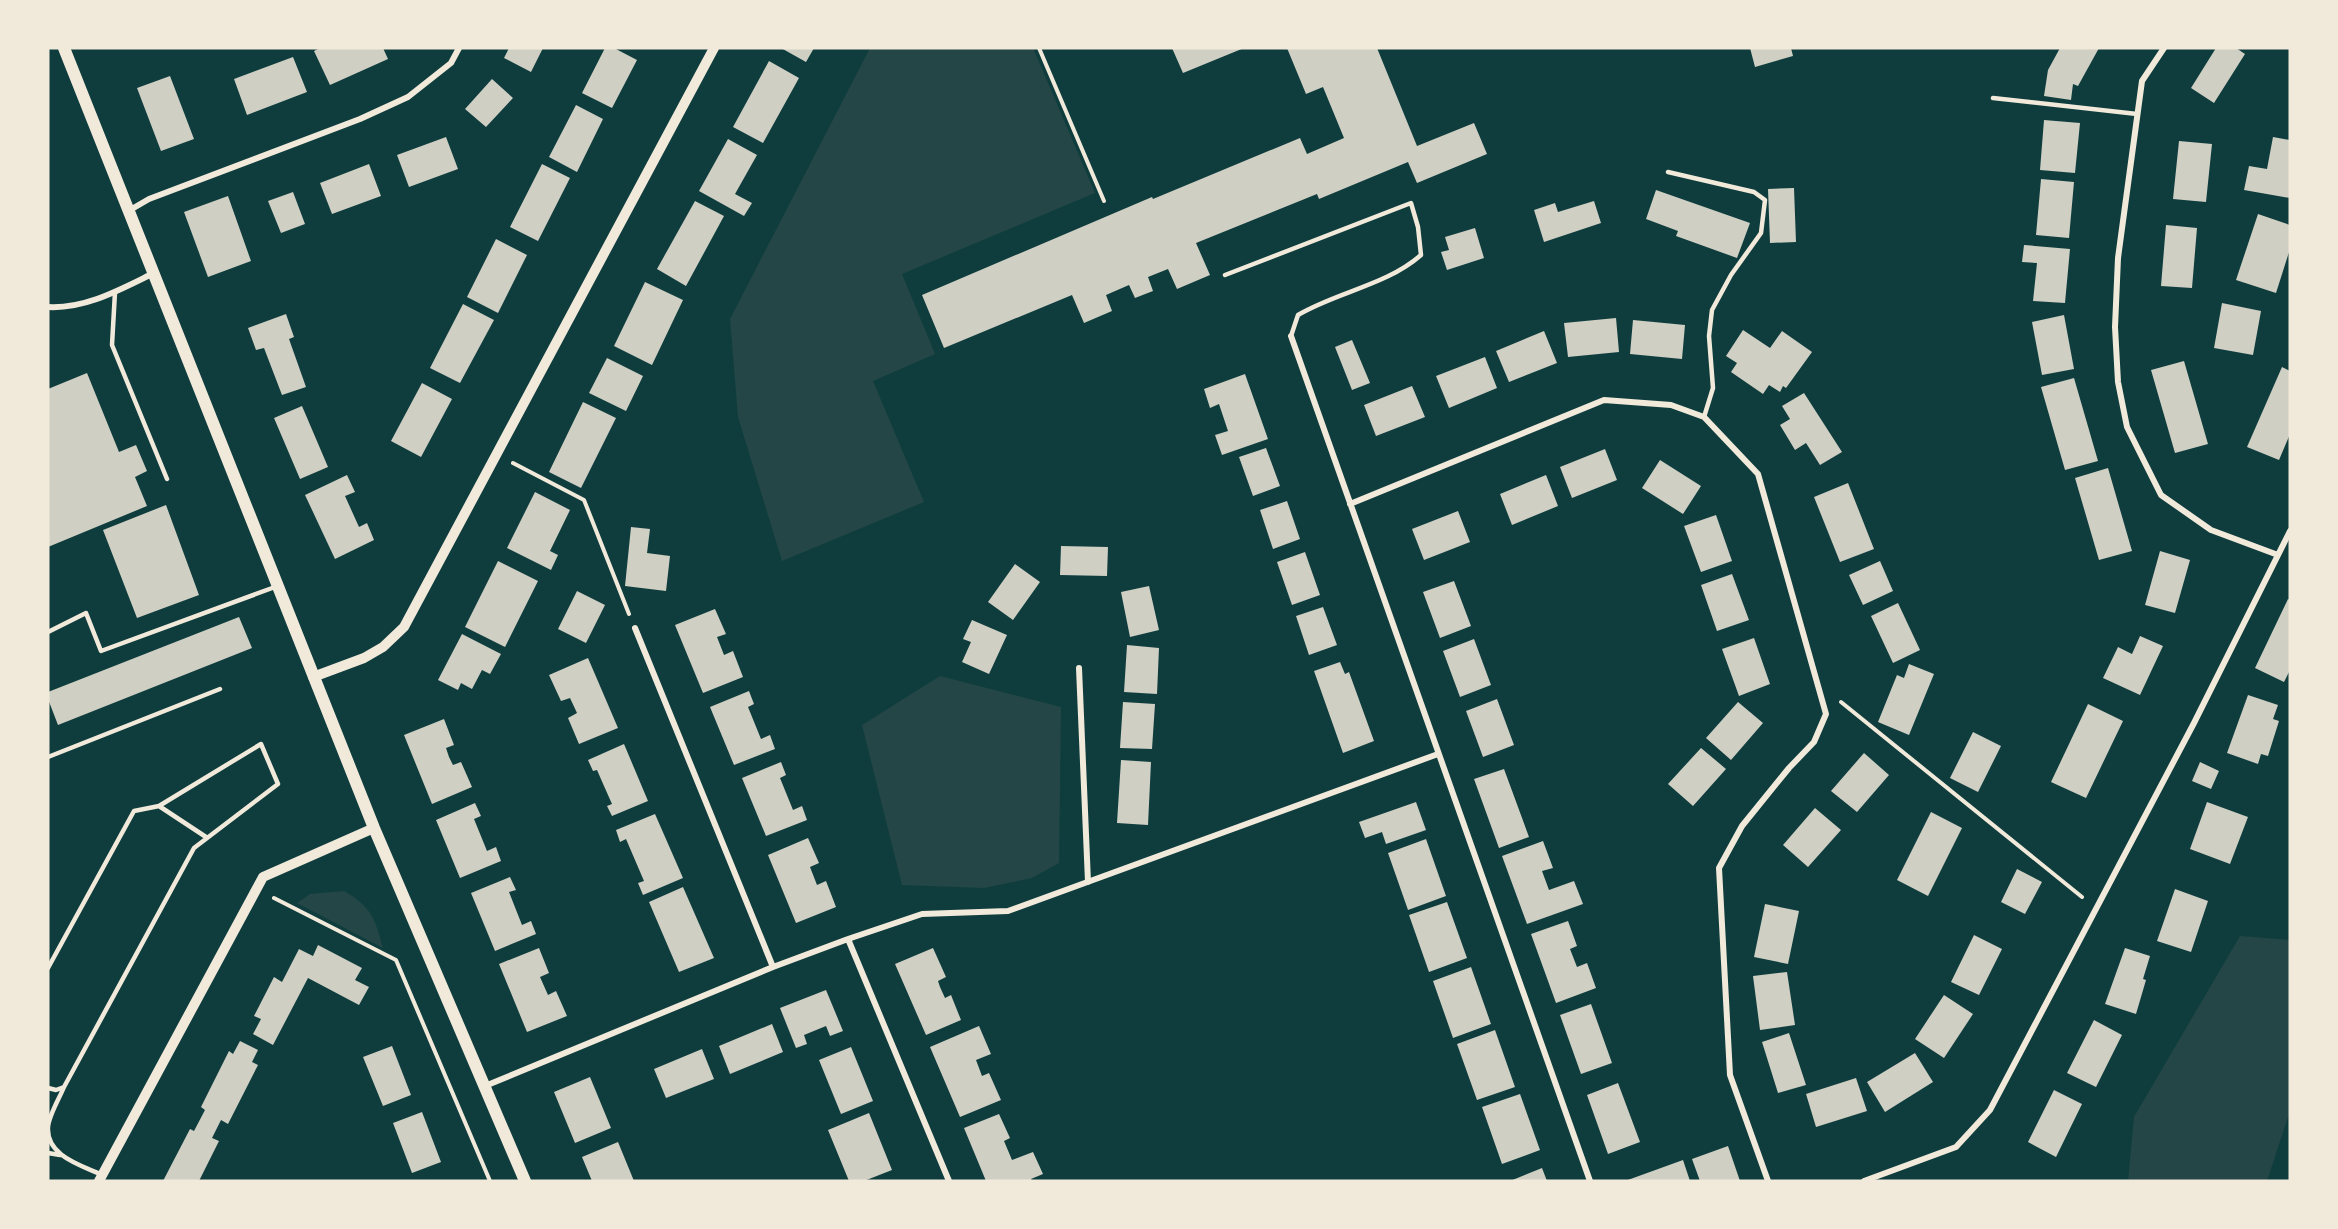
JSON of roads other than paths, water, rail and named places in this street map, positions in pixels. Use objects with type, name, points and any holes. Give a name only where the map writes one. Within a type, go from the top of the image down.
[{"type":"main road","points":[[64,48],[130,210],[312,677],[525,1181]]},
{"type":"street","points":[[130,210],[149,199],[360,119],[408,97],[451,63],[459,48]]},
{"type":"street","points":[[312,677],[364,658],[383,647],[404,627],[714,48]]},
{"type":"street","points":[[2164,48],[2142,81],[2118,258],[2115,327],[2118,382],[2127,427],[2162,495],[2211,530],[2278,555]]},
{"type":"street","points":[[48,307],[56,308],[102,298],[154,272]]},
{"type":"street","points":[[1291,336],[1590,1181]]},
{"type":"street","points":[[1350,504],[1604,400],[1671,405],[1704,417],[1758,474],[1826,714],[1814,742],[1789,768],[1742,826],[1719,868],[1730,1075],[1768,1181]]},
{"type":"street","points":[[1864,1181],[1956,1147],[1990,1110],[2194,723],[2290,531]]},
{"type":"street","points":[[634,628],[773,967]]},
{"type":"street","points":[[1079,668],[1088,882]]},
{"type":"street","points":[[485,1086],[773,967],[848,939],[922,914],[1008,911],[1438,754]]},
{"type":"street","points":[[100,1178],[263,877],[374,828]]},
{"type":"street","points":[[848,939],[949,1181]]},
{"type":"lane","points":[[1993,98],[2137,114]]},
{"type":"lane","points":[[1668,172],[1754,192],[1765,200],[1761,233],[1731,275],[1712,310],[1709,336],[1713,388],[1704,417]]},
{"type":"lane","points":[[1225,275],[1411,203],[1418,227],[1421,255],[1405,269],[1313,306],[1298,315],[1291,336]]},
{"type":"lane","points":[[115,292],[112,345],[167,479]]},
{"type":"lane","points":[[48,632],[86,613],[101,651],[278,586]]},
{"type":"lane","points":[[48,757],[220,689]]},
{"type":"lane","points":[[48,968],[134,811],[159,806],[261,744],[278,784],[194,848],[64,1087],[48,1126],[53,1147],[60,1155],[100,1178]]},
{"type":"lane","points":[[159,806],[206,837]]},
{"type":"lane","points":[[48,1088],[56,1090],[64,1087]]},
{"type":"lane","points":[[48,1153],[60,1155]]}]
